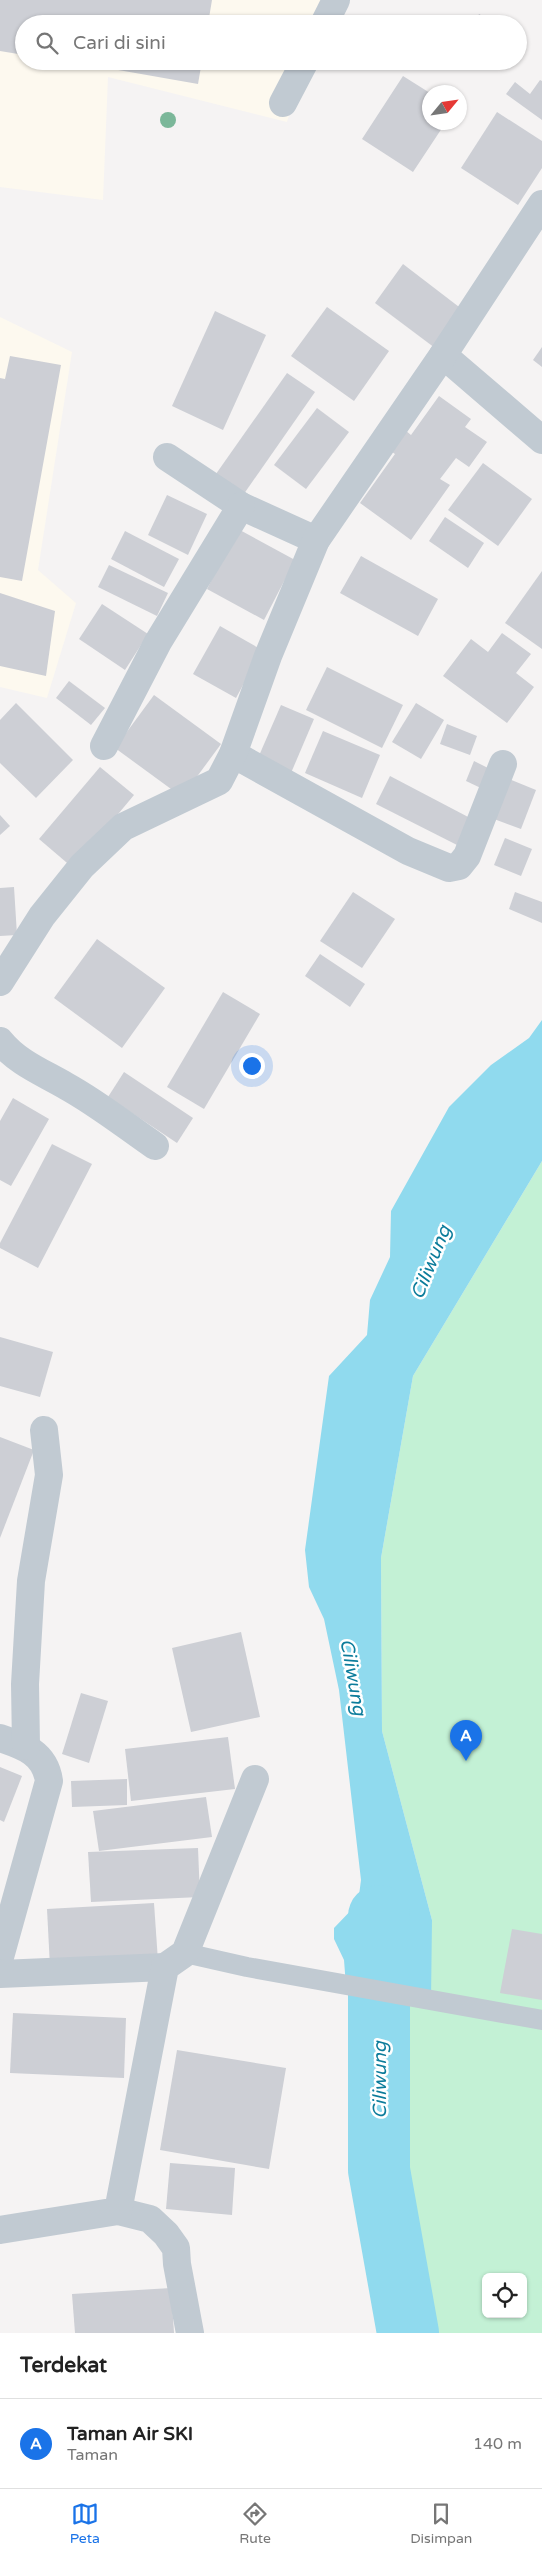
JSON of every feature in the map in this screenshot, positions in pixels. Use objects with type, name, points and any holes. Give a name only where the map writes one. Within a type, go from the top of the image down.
[{"type":"street","points":[[328,15],[336,0]]},
{"type":"street","points":[[283,103],[300,70]]},
{"type":"street","points":[[0,982],[42,916],[82,866],[122,827],[219,781],[233,754],[268,656],[316,540],[443,355],[542,204]]},
{"type":"street","points":[[443,355],[542,440]]},
{"type":"street","points":[[167,457],[241,506],[316,540]]},
{"type":"street","points":[[104,746],[158,642],[241,506]]},
{"type":"street","points":[[233,754],[408,851],[448,868],[459,866],[467,856],[503,764]]},
{"type":"street","points":[[0,1041],[28,1066],[67,1086],[155,1146]]},
{"type":"street","points":[[26,1746],[25,1684],[31,1581],[49,1475],[44,1430]]},
{"type":"street","points":[[0,1738],[26,1746],[38,1756],[47,1770],[49,1781],[0,1957]]},
{"type":"street","points":[[118,2211],[175,1960],[255,1779]]},
{"type":"street","points":[[0,1974],[175,1960]]},
{"type":"street","points":[[0,2230],[118,2211],[150,2219],[166,2234],[176,2248],[177,2264],[190,2333]]},
{"type":"lane","points":[[175,1960],[247,1968],[542,2020]]},
{"type":"shaded area","points":[[0,0],[322,0],[318,15],[15,15],[15,70],[302,70],[287,122],[108,77],[103,200],[0,187]]},
{"type":"shaded area","points":[[0,317],[72,352],[38,570],[76,603],[47,698],[0,687]]},
{"type":"green space","points":[[542,1161],[542,2333],[408,2333],[379,2162],[379,1990],[432,1920],[382,1731],[381,1558],[413,1376]]},
{"type":"water","points":[[542,1020],[542,1161],[413,1376],[381,1558],[382,1731],[432,1920],[431,2000],[346,1986],[344,1960],[334,1939],[334,1928],[358,1903],[361,1880],[339,1690],[324,1619],[309,1587],[305,1550],[329,1376],[367,1335],[370,1300],[390,1257],[391,1211],[449,1107],[491,1065],[529,1038]]},
{"type":"building","points":[[0,0],[212,0],[210,15],[15,15],[15,54],[0,51]]},
{"type":"building","points":[[118,70],[200,70],[198,84]]},
{"type":"building","points":[[403,76],[422,88],[422,130],[441,130],[413,172],[362,139]]},
{"type":"building","points":[[540,80],[542,81],[542,120],[506,94],[515,82],[530,94]]},
{"type":"building","points":[[497,112],[542,141],[542,168],[518,205],[461,168]]},
{"type":"building","points":[[403,264],[463,310],[435,348],[375,303]]},
{"type":"building","points":[[327,307],[389,351],[354,401],[291,356]]},
{"type":"building","points":[[215,311],[266,335],[223,430],[172,406]]},
{"type":"building","points":[[542,347],[542,367],[533,360]]},
{"type":"building","points":[[10,356],[61,365],[22,581],[0,577],[0,378],[5,379]]},
{"type":"building","points":[[287,373],[315,392],[239,501],[211,481]]},
{"type":"building","points":[[439,396],[471,419],[465,427],[487,442],[469,467],[456,458],[440,479],[450,485],[411,540],[360,503],[395,454],[385,447],[400,426],[411,435]]},
{"type":"building","points":[[317,408],[349,432],[306,489],[274,465]]},
{"type":"building","points":[[483,463],[532,499],[498,546],[448,510]]},
{"type":"building","points":[[167,495],[207,514],[188,555],[148,535]]},
{"type":"building","points":[[445,517],[484,543],[468,568],[429,541]]},
{"type":"building","points":[[238,529],[295,560],[264,620],[207,589]]},
{"type":"building","points":[[125,531],[179,559],[164,587],[111,559]]},
{"type":"building","points":[[361,556],[438,599],[418,636],[340,593]]},
{"type":"building","points":[[109,565],[168,593],[157,616],[98,587]]},
{"type":"building","points":[[542,571],[542,649],[505,623]]},
{"type":"building","points":[[0,593],[55,611],[46,676],[0,666]]},
{"type":"building","points":[[102,604],[148,634],[125,670],[79,639]]},
{"type":"building","points":[[220,626],[262,650],[236,698],[193,674]]},
{"type":"building","points":[[502,633],[531,654],[516,673],[534,687],[507,723],[443,676],[471,639],[488,652]]},
{"type":"building","points":[[327,667],[403,705],[382,748],[306,710]]},
{"type":"building","points":[[69,681],[105,708],[91,725],[56,698]]},
{"type":"building","points":[[154,695],[221,744],[182,797],[115,748]]},
{"type":"building","points":[[16,703],[73,760],[36,798],[0,763],[0,720]]},
{"type":"building","points":[[416,703],[444,720],[421,759],[392,742]]},
{"type":"building","points":[[281,705],[314,719],[291,773],[258,758]]},
{"type":"building","points":[[447,724],[477,736],[470,755],[440,744]]},
{"type":"building","points":[[323,731],[380,755],[362,798],[305,773]]},
{"type":"building","points":[[474,761],[492,770],[485,790],[466,781]]},
{"type":"building","points":[[100,767],[134,795],[73,868],[39,839]]},
{"type":"building","points":[[390,776],[472,819],[459,846],[376,804]]},
{"type":"building","points":[[509,779],[536,790],[521,829],[494,819]]},
{"type":"building","points":[[0,815],[10,826],[0,835]]},
{"type":"building","points":[[505,838],[532,849],[521,876],[494,865]]},
{"type":"building","points":[[14,887],[17,935],[0,936],[0,888]]},
{"type":"building","points":[[353,892],[395,919],[362,968],[320,941]]},
{"type":"building","points":[[515,892],[542,902],[542,923],[509,909]]},
{"type":"building","points":[[97,939],[165,988],[122,1048],[54,998]]},
{"type":"building","points":[[320,954],[365,984],[350,1007],[305,976]]},
{"type":"building","points":[[223,992],[260,1014],[204,1109],[167,1087]]},
{"type":"building","points":[[124,1072],[193,1118],[177,1143],[108,1097]]},
{"type":"building","points":[[13,1098],[49,1119],[11,1186],[0,1180],[0,1121]]},
{"type":"building","points":[[52,1144],[92,1164],[38,1268],[0,1248],[0,1243]]},
{"type":"building","points":[[0,1337],[53,1352],[40,1397],[0,1386]]},
{"type":"building","points":[[0,1437],[34,1450],[0,1538]]},
{"type":"building","points":[[241,1632],[260,1717],[191,1732],[172,1648]]},
{"type":"building","points":[[81,1693],[108,1701],[89,1763],[62,1754]]},
{"type":"building","points":[[228,1737],[235,1789],[131,1801],[125,1749]]},
{"type":"building","points":[[0,1767],[22,1776],[4,1822],[0,1820]]},
{"type":"building","points":[[127,1779],[127,1805],[72,1807],[71,1781]]},
{"type":"building","points":[[206,1797],[212,1837],[99,1851],[93,1811]]},
{"type":"building","points":[[198,1848],[200,1897],[91,1902],[88,1852]]},
{"type":"building","points":[[154,1903],[158,1961],[50,1967],[47,1909]]},
{"type":"building","points":[[512,1929],[542,1934],[542,2000],[500,1993]]},
{"type":"building","points":[[13,2013],[126,2018],[124,2078],[10,2073]]},
{"type":"building","points":[[177,2050],[286,2068],[269,2169],[160,2150]]},
{"type":"building","points":[[170,2163],[235,2168],[232,2215],[166,2209]]},
{"type":"building","points":[[171,2288],[174,2333],[75,2333],[72,2294]]},
{"type":"waterway","name":"Ciliwung","points":[[379,1916],[379,2170],[408,2333]]},
{"type":"place","name":"Taman Air SKI","points":[[466,1761]]}]
